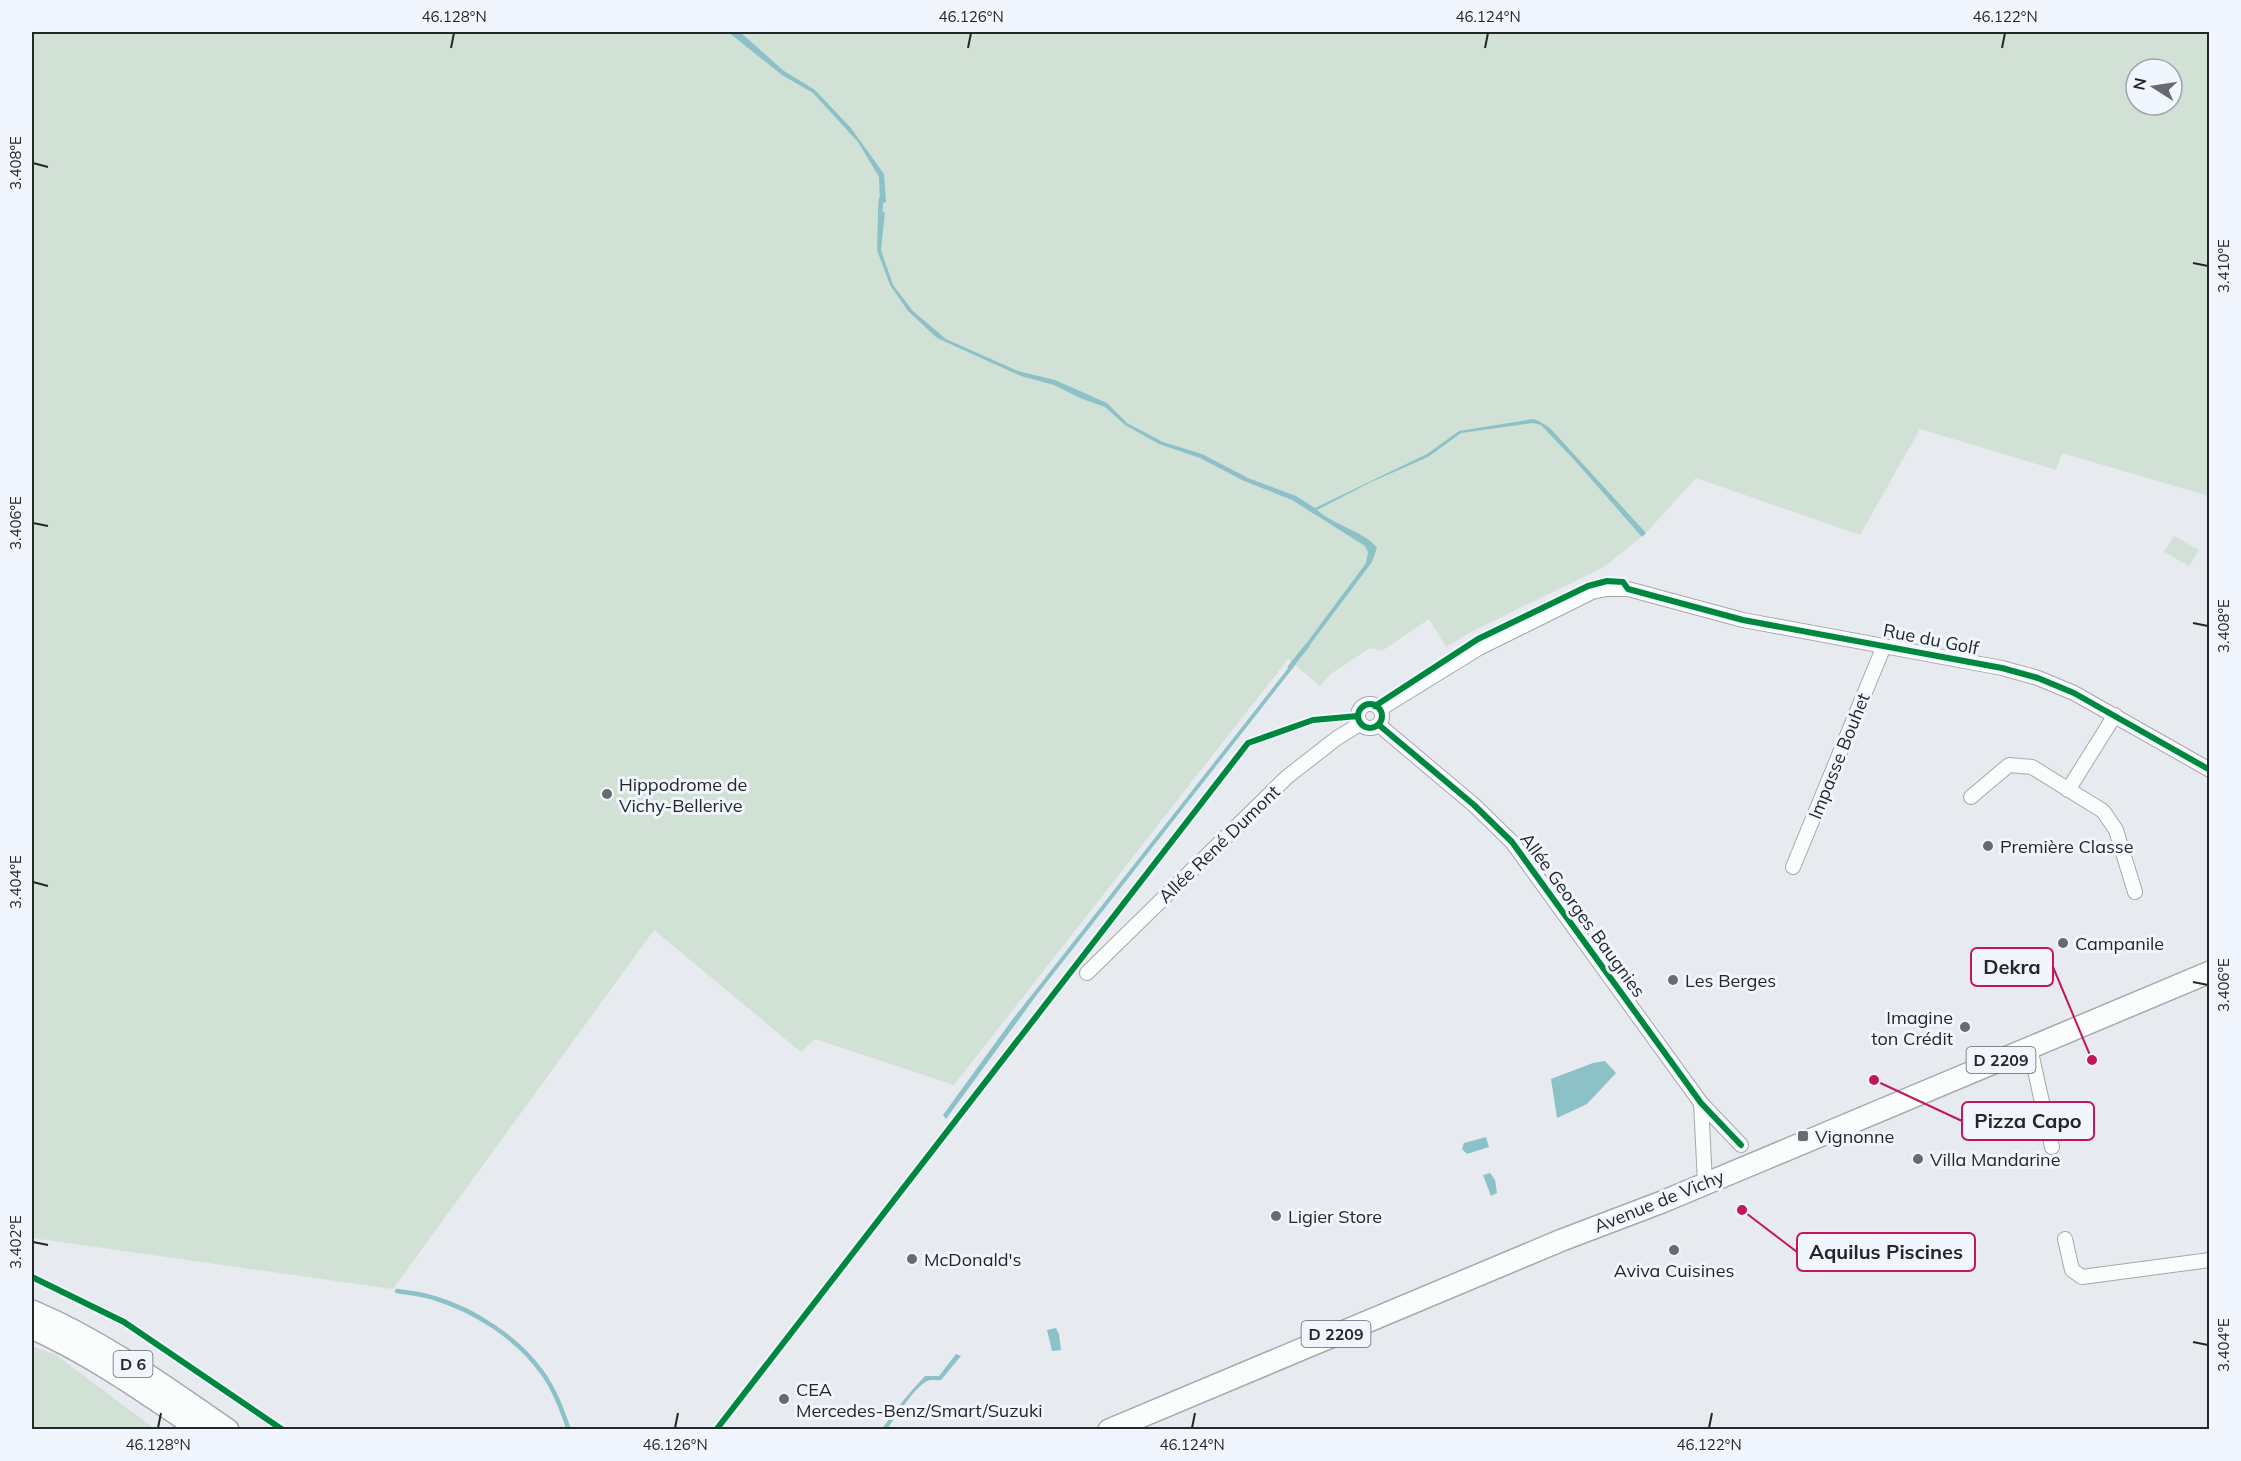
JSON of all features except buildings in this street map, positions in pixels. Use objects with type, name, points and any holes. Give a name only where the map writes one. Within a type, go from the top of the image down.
[{"type":"main road","name":"Avenue de Vichy","points":[[1109,1430],[2210,972]]},
{"type":"main road","name":"D 6","points":[[32,1311],[74,1329],[134,1365],[228,1430]]},
{"type":"main road","name":"D 6","points":[[32,1328],[67,1344],[119,1375],[200,1430]]},
{"type":"street","name":"Rue du Golf","points":[[1380,710],[1479,648],[1592,592],[1628,588],[1743,620],[2002,668],[2038,678],[2074,693],[2210,770]]},
{"type":"street","name":"Impasse Bouhet","points":[[1793,867],[1884,646]]},
{"type":"street","points":[[1371,704],[1380,710],[1382,714],[1379,724],[1369,729],[1360,724],[1358,716],[1362,707],[1371,704]]},
{"type":"street","points":[[2068,789],[2115,715]]},
{"type":"street","name":"Allée René Dumont","points":[[1086,973],[1287,777],[1337,738],[1360,724]]},
{"type":"street","name":"Allée Georges Baugnies","points":[[1379,724],[1474,805],[1512,842],[1701,1103],[1741,1145]]},
{"type":"street","points":[[1971,797],[2009,765],[2032,767],[2103,811],[2116,830],[2135,892]]},
{"type":"street","points":[[2030,1048],[2052,1147]]},
{"type":"street","points":[[1701,1103],[1705,1184]]},
{"type":"street","points":[[2065,1239],[2072,1270],[2082,1276],[2210,1260]]},
{"type":"green space","name":"Hippodrome de Vichy-Bellerive","points":[[32,32],[2209,32],[2209,496],[2062,453],[2056,470],[1920,429],[1860,535],[1696,478],[1646,533],[1604,567],[1471,632],[1446,647],[1429,619],[1382,651],[1370,648],[1332,673],[1320,686],[1288,659],[954,1085],[815,1039],[801,1052],[654,930],[393,1289],[32,1238]]},
{"type":"green space","points":[[2174,536],[2199,550],[2189,566],[2164,552]]},
{"type":"green space","points":[[32,1346],[56,1355],[155,1429],[32,1429]]},
{"type":"water","points":[[728,32],[740,32],[784,71],[815,90],[851,128],[884,174],[886,202],[880,204],[879,177],[858,142],[813,93],[782,75]]},
{"type":"water","points":[[885,212],[881,250],[893,285],[913,311],[946,339],[1018,371],[1055,380],[1107,403],[1127,423],[1163,442],[1202,454],[1248,478],[1296,496],[1315,508],[1427,454],[1459,431],[1533,419],[1550,428],[1646,533],[1642,537],[1541,425],[1533,423],[1461,433],[1428,457],[1369,483],[1317,510],[1366,538],[1377,548],[1372,562],[1306,650],[1303,648],[1366,563],[1368,552],[1365,546],[1292,500],[1244,481],[1200,458],[1159,444],[1125,425],[1105,407],[1054,385],[1021,376],[937,338],[908,311],[890,285],[877,250],[878,214]]},
{"type":"water","points":[[1293,662],[1296,664],[1036,996],[946,1119],[943,1115],[1012,1020]]},
{"type":"water","points":[[1605,1061],[1616,1073],[1587,1104],[1557,1118],[1551,1079],[1593,1063]]},
{"type":"water","points":[[1486,1137],[1489,1147],[1467,1154],[1462,1149],[1464,1143]]},
{"type":"water","points":[[1490,1173],[1495,1180],[1497,1193],[1491,1196],[1483,1175]]},
{"type":"water","points":[[1056,1328],[1061,1350],[1052,1351],[1047,1330]]},
{"type":"water","points":[[956,1354],[961,1356],[941,1380],[929,1380],[922,1385],[887,1429],[882,1429],[925,1376],[939,1376]]},
{"type":"waterway","points":[[880,217],[881,199]]},
{"type":"waterway","points":[[1290,667],[1307,646]]},
{"type":"waterway","points":[[397,1291],[449,1303],[479,1317],[507,1336],[531,1359],[546,1378],[569,1430]]},
{"type":"cycle path","points":[[1375,706],[1478,639],[1588,586],[1607,581],[1623,582],[1628,589],[1743,620],[2002,668],[2038,678],[2074,693],[2210,770]]},
{"type":"cycle path","points":[[1370,704],[1375,705],[1381,711],[1382,716],[1381,721],[1375,727],[1370,728],[1365,727],[1359,721],[1358,716],[1359,711],[1365,705],[1370,704]]},
{"type":"cycle path","points":[[716,1430],[1248,743],[1313,720],[1358,716]]},
{"type":"cycle path","points":[[1379,725],[1474,805],[1512,842],[1701,1103],[1741,1145]]},
{"type":"cycle path","points":[[32,1277],[124,1322],[283,1430]]},
{"type":"place","name":"Hippodrome de Vichy-Bellerive","points":[[607,794]]},
{"type":"place","name":"Première Classe","points":[[1988,846]]},
{"type":"place","name":"Campanile","points":[[2063,943]]},
{"type":"place","name":"Les Berges","points":[[1673,980]]},
{"type":"place","name":"Imagine ton Crédit","points":[[1965,1027]]},
{"type":"place","name":"Dekra","points":[[2092,1060]]},
{"type":"place","name":"Pizza Capo","points":[[1874,1080]]},
{"type":"place","name":"Vignonne","points":[[1803,1136]]},
{"type":"place","name":"Villa Mandarine","points":[[1918,1159]]},
{"type":"place","name":"Aquilus Piscines","points":[[1742,1210]]},
{"type":"place","name":"Ligier Store","points":[[1276,1216]]},
{"type":"place","name":"Aviva Cuisines","points":[[1674,1250]]},
{"type":"place","name":"McDonald's","points":[[912,1259]]},
{"type":"place","name":"CEA Mercedes-Benz/Smart/Suzuki","points":[[784,1399]]}]
